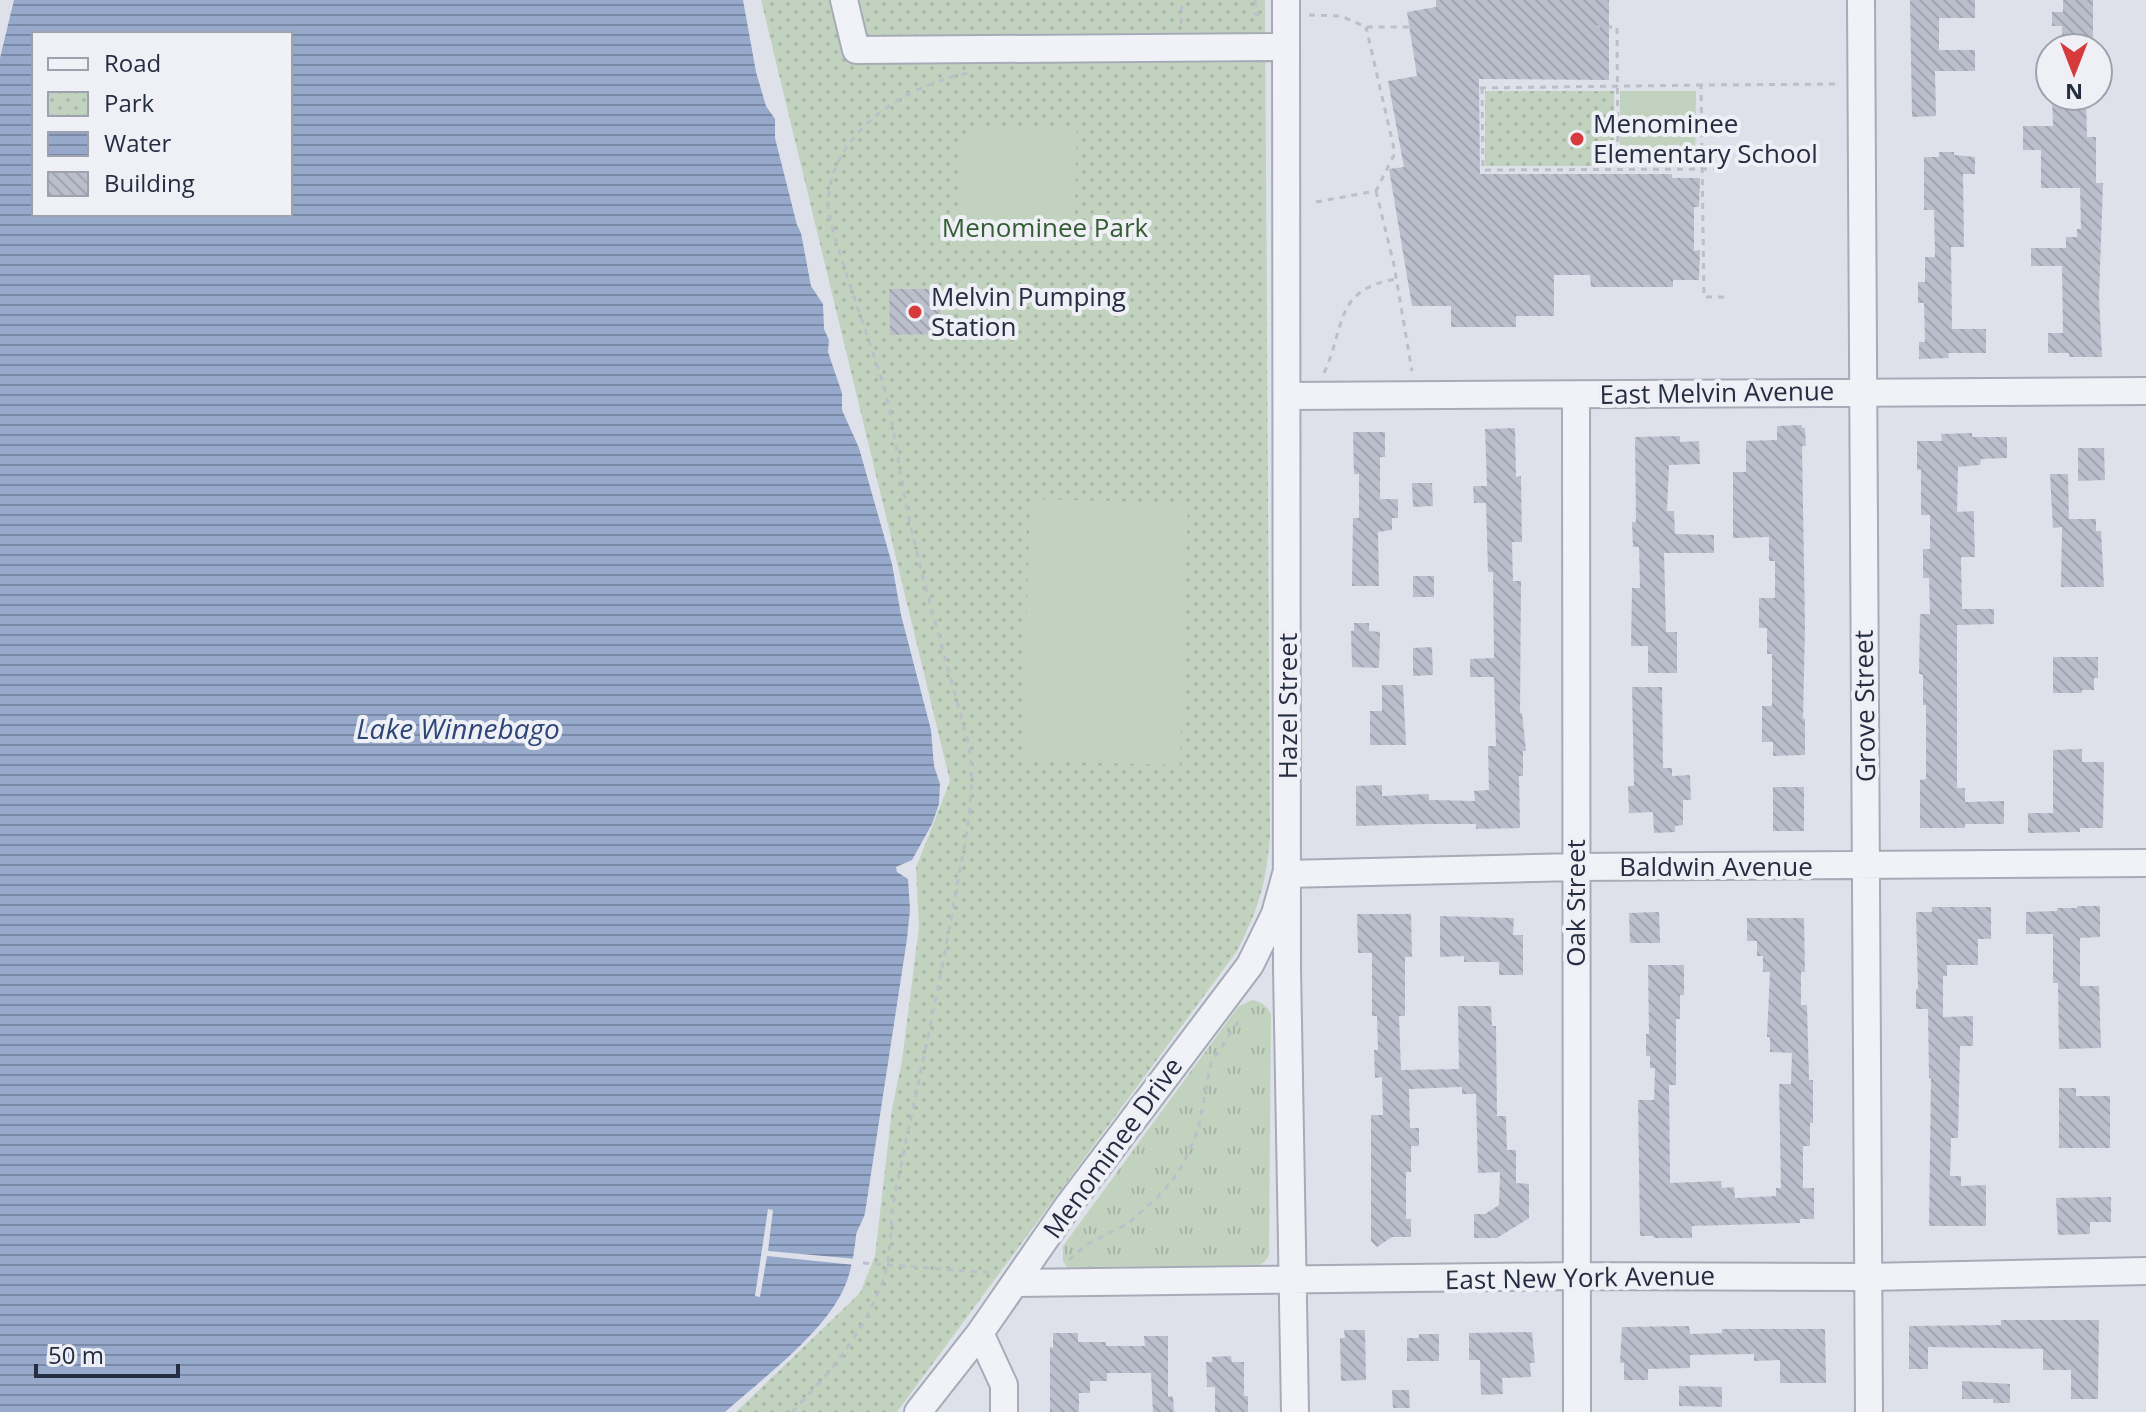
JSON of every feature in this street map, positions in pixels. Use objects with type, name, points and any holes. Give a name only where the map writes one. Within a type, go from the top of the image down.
[{"type":"street","points":[[844,0],[856,50],[1286,47]]},
{"type":"street","name":"Hazel Street","points":[[1286,0],[1286,874],[1295,1412]]},
{"type":"street","name":"Grove Street","points":[[1861,0],[1869,1412]]},
{"type":"street","name":"East Melvin Avenue","points":[[1288,396],[2146,391]]},
{"type":"street","name":"Oak Street","points":[[1576,395],[1577,1412]]},
{"type":"street","name":"Baldwin Avenue","points":[[1286,874],[1576,867],[2146,863]]},
{"type":"street","name":"Menominee Drive","points":[[918,1412],[980,1333],[1068,1206],[1250,965],[1275,914],[1286,874]]},
{"type":"street","name":"East New York Avenue","points":[[1016,1281],[1867,1277],[2146,1271]]},
{"type":"street","points":[[980,1333],[1004,1385],[1004,1412]]},
{"type":"path","points":[[1181,48],[1182,0]]},
{"type":"path","points":[[1315,15],[1341,16],[1366,27],[1410,27]]},
{"type":"path","points":[[1366,27],[1395,153],[1376,191],[1396,279],[1412,373]]},
{"type":"path","points":[[1594,27],[1617,27],[1618,170]]},
{"type":"path","points":[[792,1412],[829,1373],[852,1341],[881,1287],[889,1264],[894,1198],[964,850],[972,777],[969,746],[907,509],[884,388],[831,222],[829,191],[836,167],[845,152],[877,116],[923,86],[949,77],[981,72]]},
{"type":"path","points":[[1721,169],[1585,172],[1483,170],[1481,88],[1839,84]]},
{"type":"path","points":[[1701,85],[1704,297],[1724,297]]},
{"type":"path","points":[[1395,153],[1401,152]]},
{"type":"path","points":[[1316,202],[1376,191]]},
{"type":"path","points":[[1324,373],[1334,352],[1342,313],[1349,301],[1369,286],[1396,279]]},
{"type":"path","points":[[1067,1262],[1086,1245],[1127,1224],[1172,1181],[1198,1130],[1211,1063],[1239,1019]]},
{"type":"path","points":[[863,1263],[995,1273],[1016,1281]]},
{"type":"green space","name":"Menominee Park","points":[[761,0],[1265,0],[1270,836],[1260,895],[1237,951],[897,1412],[736,1412],[860,1293],[875,1256],[892,1109],[902,1061],[919,927],[916,868],[950,781]]},
{"type":"green space","points":[[1485,91],[1614,91],[1614,166],[1485,166]]},
{"type":"green space","points":[[1620,91],[1696,91],[1695,166],[1620,165]]},
{"type":"green space","points":[[971,127],[1077,127],[1074,247],[960,245],[959,139]]},
{"type":"green space","points":[[1030,499],[1188,503],[1180,765],[1023,761]]},
{"type":"green space","points":[[1252,1000],[1264,1005],[1271,1015],[1267,1258],[1262,1264],[1252,1266],[1067,1267],[1063,1261],[1063,1246],[1238,1007]]},
{"type":"water","name":"Lake Winnebago","points":[[14,0],[743,0],[756,72],[766,106],[775,119],[775,138],[801,233],[811,286],[823,304],[828,352],[842,393],[842,410],[859,448],[892,564],[901,615],[931,730],[934,766],[940,784],[939,804],[932,824],[912,860],[896,867],[897,872],[908,879],[910,909],[907,939],[865,1213],[840,1296],[818,1327],[725,1412],[0,1412],[0,58]]},
{"type":"pier","points":[[768,1209],[773,1210],[768,1251],[857,1259],[855,1265],[767,1256],[760,1297],[755,1296]]},
{"type":"building","points":[[1436,0],[1609,0],[1609,80],[1479,79],[1480,174],[1672,174],[1672,178],[1700,178],[1699,207],[1694,207],[1694,251],[1700,250],[1699,280],[1673,280],[1673,287],[1591,287],[1590,275],[1554,275],[1554,316],[1516,316],[1516,327],[1451,327],[1451,306],[1412,306],[1389,169],[1404,167],[1388,81],[1417,76],[1407,12],[1436,7]]},
{"type":"building","points":[[1910,0],[1975,0],[1975,18],[1939,18],[1939,50],[1975,50],[1975,71],[1935,71],[1936,116],[1912,117]]},
{"type":"building","points":[[2063,0],[2093,0],[2093,32],[2062,32],[2062,26],[2052,26],[2052,12],[2063,12]]},
{"type":"building","points":[[2053,112],[2086,112],[2087,137],[2096,137],[2096,183],[2103,183],[2099,297],[2102,357],[2069,357],[2069,353],[2048,353],[2048,333],[2063,333],[2062,266],[2031,266],[2031,248],[2066,248],[2066,237],[2077,237],[2077,229],[2081,229],[2080,188],[2041,188],[2041,150],[2023,150],[2023,126],[2053,126]]},
{"type":"building","points":[[1939,152],[1975,157],[1975,174],[1963,174],[1964,247],[1951,247],[1952,329],[1986,329],[1986,353],[1948,353],[1949,358],[1919,359],[1919,342],[1925,342],[1924,303],[1918,303],[1918,282],[1925,282],[1925,257],[1935,257],[1934,210],[1924,210],[1924,157],[1939,157]]},
{"type":"building","name":"Melvin Pumping Station","points":[[889,289],[940,289],[941,334],[890,335]]},
{"type":"building","points":[[1802,425],[1806,446],[1802,446],[1805,755],[1773,756],[1773,742],[1762,742],[1762,706],[1772,706],[1772,654],[1767,654],[1767,628],[1759,628],[1759,598],[1775,598],[1775,561],[1769,561],[1769,537],[1733,538],[1733,472],[1746,472],[1746,441],[1777,440],[1777,426]]},
{"type":"building","points":[[1515,428],[1516,477],[1521,476],[1522,542],[1512,542],[1513,581],[1521,581],[1520,713],[1526,751],[1523,751],[1523,776],[1519,776],[1520,828],[1476,829],[1476,824],[1356,826],[1356,786],[1382,785],[1382,796],[1429,794],[1429,800],[1475,801],[1474,791],[1489,790],[1488,746],[1496,746],[1494,677],[1470,677],[1470,659],[1494,658],[1493,572],[1488,572],[1486,503],[1474,503],[1473,486],[1487,486],[1485,429]]},
{"type":"building","points":[[1353,432],[1385,432],[1385,457],[1380,457],[1380,499],[1398,499],[1398,518],[1392,518],[1392,530],[1378,532],[1379,586],[1352,586],[1353,518],[1359,518],[1359,474],[1354,474]]},
{"type":"building","points":[[1972,433],[1972,437],[2007,437],[2007,458],[1981,459],[1980,465],[1958,467],[1957,512],[1974,511],[1975,557],[1961,557],[1962,609],[1994,609],[1994,624],[1957,625],[1957,788],[1965,788],[1965,802],[2004,801],[2004,824],[1920,828],[1920,780],[1926,779],[1926,705],[1923,705],[1923,675],[1919,674],[1920,614],[1930,614],[1929,578],[1923,578],[1923,549],[1930,549],[1930,515],[1921,515],[1921,469],[1917,470],[1917,441],[1942,441],[1941,434]]},
{"type":"building","points":[[1680,436],[1680,442],[1699,441],[1700,464],[1669,465],[1667,511],[1674,511],[1675,534],[1714,535],[1714,553],[1664,553],[1666,632],[1677,632],[1677,673],[1648,673],[1648,646],[1631,646],[1632,588],[1640,588],[1639,547],[1633,547],[1632,522],[1636,522],[1635,437]]},
{"type":"building","points":[[2078,448],[2104,448],[2105,480],[2078,481]]},
{"type":"building","points":[[2050,474],[2068,474],[2069,519],[2096,519],[2096,531],[2101,531],[2104,587],[2061,587],[2062,527],[2053,528]]},
{"type":"building","points":[[1412,483],[1432,483],[1433,506],[1413,507]]},
{"type":"building","points":[[1413,576],[1434,576],[1434,597],[1413,597]]},
{"type":"building","points":[[1354,623],[1369,623],[1369,631],[1380,632],[1379,668],[1352,667],[1351,631],[1354,631]]},
{"type":"building","points":[[1432,647],[1433,675],[1413,676],[1413,648]]},
{"type":"building","points":[[2053,657],[2098,657],[2098,678],[2094,678],[2094,690],[2053,693]]},
{"type":"building","points":[[1382,685],[1403,685],[1406,745],[1370,745],[1370,711],[1382,711]]},
{"type":"building","points":[[1632,687],[1662,687],[1663,768],[1672,768],[1672,776],[1690,775],[1691,800],[1683,800],[1683,825],[1675,826],[1675,832],[1654,833],[1653,812],[1629,813],[1628,786],[1634,786]]},
{"type":"building","points":[[2082,749],[2082,762],[2104,762],[2103,828],[2080,828],[2080,832],[2028,833],[2028,813],[2053,813],[2053,750]]},
{"type":"building","points":[[1773,787],[1804,787],[1804,831],[1773,831]]},
{"type":"building","points":[[2100,906],[2100,937],[2080,938],[2080,986],[2099,986],[2101,1048],[2059,1049],[2058,983],[2053,983],[2053,934],[2026,934],[2026,912],[2057,911],[2057,908]]},
{"type":"building","points":[[1932,907],[1991,907],[1991,939],[1978,939],[1978,965],[1947,965],[1947,976],[1943,976],[1943,1017],[1973,1016],[1973,1046],[1960,1046],[1958,1138],[1951,1138],[1950,1176],[1961,1176],[1961,1186],[1986,1185],[1986,1226],[1929,1226],[1931,1078],[1928,1009],[1916,1009],[1916,912],[1932,912]]},
{"type":"building","points":[[1659,912],[1660,943],[1630,943],[1629,913]]},
{"type":"building","points":[[1357,914],[1411,914],[1412,957],[1405,957],[1405,1016],[1399,1016],[1401,1070],[1459,1069],[1458,1006],[1491,1006],[1492,1026],[1496,1026],[1497,1116],[1506,1116],[1507,1150],[1516,1150],[1516,1183],[1529,1184],[1529,1218],[1497,1238],[1474,1238],[1474,1214],[1485,1214],[1499,1205],[1500,1172],[1478,1173],[1476,1094],[1462,1094],[1462,1087],[1409,1089],[1410,1128],[1419,1128],[1419,1146],[1411,1146],[1411,1172],[1406,1172],[1406,1219],[1411,1219],[1411,1237],[1392,1237],[1377,1247],[1371,1241],[1371,1115],[1383,1115],[1382,1077],[1375,1078],[1374,1050],[1378,1050],[1377,1016],[1372,1016],[1372,953],[1358,953]]},
{"type":"building","points":[[1440,916],[1514,918],[1513,935],[1523,935],[1523,975],[1499,975],[1499,962],[1464,962],[1464,956],[1440,957]]},
{"type":"building","points":[[1747,918],[1804,918],[1805,972],[1801,972],[1801,1005],[1807,1005],[1813,1123],[1810,1123],[1810,1146],[1803,1146],[1803,1188],[1814,1188],[1814,1219],[1800,1219],[1800,1223],[1692,1226],[1692,1238],[1640,1236],[1638,1100],[1654,1100],[1655,1068],[1650,1068],[1650,1056],[1646,1056],[1646,1034],[1649,1034],[1648,965],[1684,965],[1684,995],[1680,995],[1680,1019],[1676,1019],[1676,1085],[1669,1085],[1670,1183],[1721,1181],[1722,1188],[1734,1187],[1735,1198],[1776,1196],[1776,1188],[1781,1188],[1779,1084],[1791,1084],[1792,1053],[1770,1052],[1770,1037],[1767,1037],[1770,972],[1763,972],[1763,956],[1757,956],[1757,941],[1747,941]]},
{"type":"building","points":[[2059,1088],[2076,1088],[2076,1096],[2110,1096],[2110,1148],[2059,1148]]},
{"type":"building","points":[[2111,1197],[2111,1222],[2090,1222],[2090,1234],[2058,1235],[2056,1198]]},
{"type":"building","points":[[2001,1320],[2099,1320],[2098,1399],[2071,1399],[2071,1370],[2043,1370],[2043,1349],[1928,1347],[1928,1369],[1909,1369],[1909,1326],[2001,1325]]},
{"type":"building","points":[[1689,1326],[1690,1334],[1722,1333],[1722,1329],[1825,1329],[1826,1383],[1780,1383],[1780,1360],[1754,1361],[1754,1354],[1690,1355],[1690,1368],[1648,1369],[1648,1380],[1624,1380],[1624,1363],[1620,1363],[1622,1327]]},
{"type":"building","points":[[1344,1330],[1365,1330],[1366,1380],[1341,1381],[1340,1338],[1345,1338]]},
{"type":"building","points":[[1532,1332],[1535,1363],[1530,1363],[1531,1377],[1502,1378],[1503,1394],[1481,1395],[1480,1360],[1469,1360],[1469,1333]]},
{"type":"building","points":[[1053,1333],[1078,1333],[1078,1342],[1106,1342],[1106,1346],[1145,1346],[1144,1336],[1168,1336],[1168,1397],[1173,1396],[1174,1412],[1153,1412],[1151,1373],[1107,1373],[1107,1381],[1090,1381],[1090,1393],[1079,1393],[1079,1412],[1050,1412],[1050,1347],[1053,1348]]},
{"type":"building","points":[[1419,1334],[1439,1334],[1439,1361],[1407,1361],[1407,1338],[1419,1338]]},
{"type":"building","points":[[1231,1356],[1232,1362],[1244,1362],[1244,1396],[1248,1396],[1248,1412],[1215,1412],[1215,1387],[1207,1387],[1206,1362],[1212,1362],[1212,1357]]},
{"type":"building","points":[[1962,1381],[2010,1384],[2010,1403],[1993,1403],[1993,1399],[1962,1399]]},
{"type":"building","points":[[1679,1386],[1722,1387],[1722,1407],[1679,1406]]},
{"type":"building","points":[[1392,1390],[1409,1390],[1410,1408],[1393,1408]]},
{"type":"place","name":"Menominee Elementary School","points":[[1577,139]]},
{"type":"place","name":"Melvin Pumping Station","points":[[915,312]]}]
